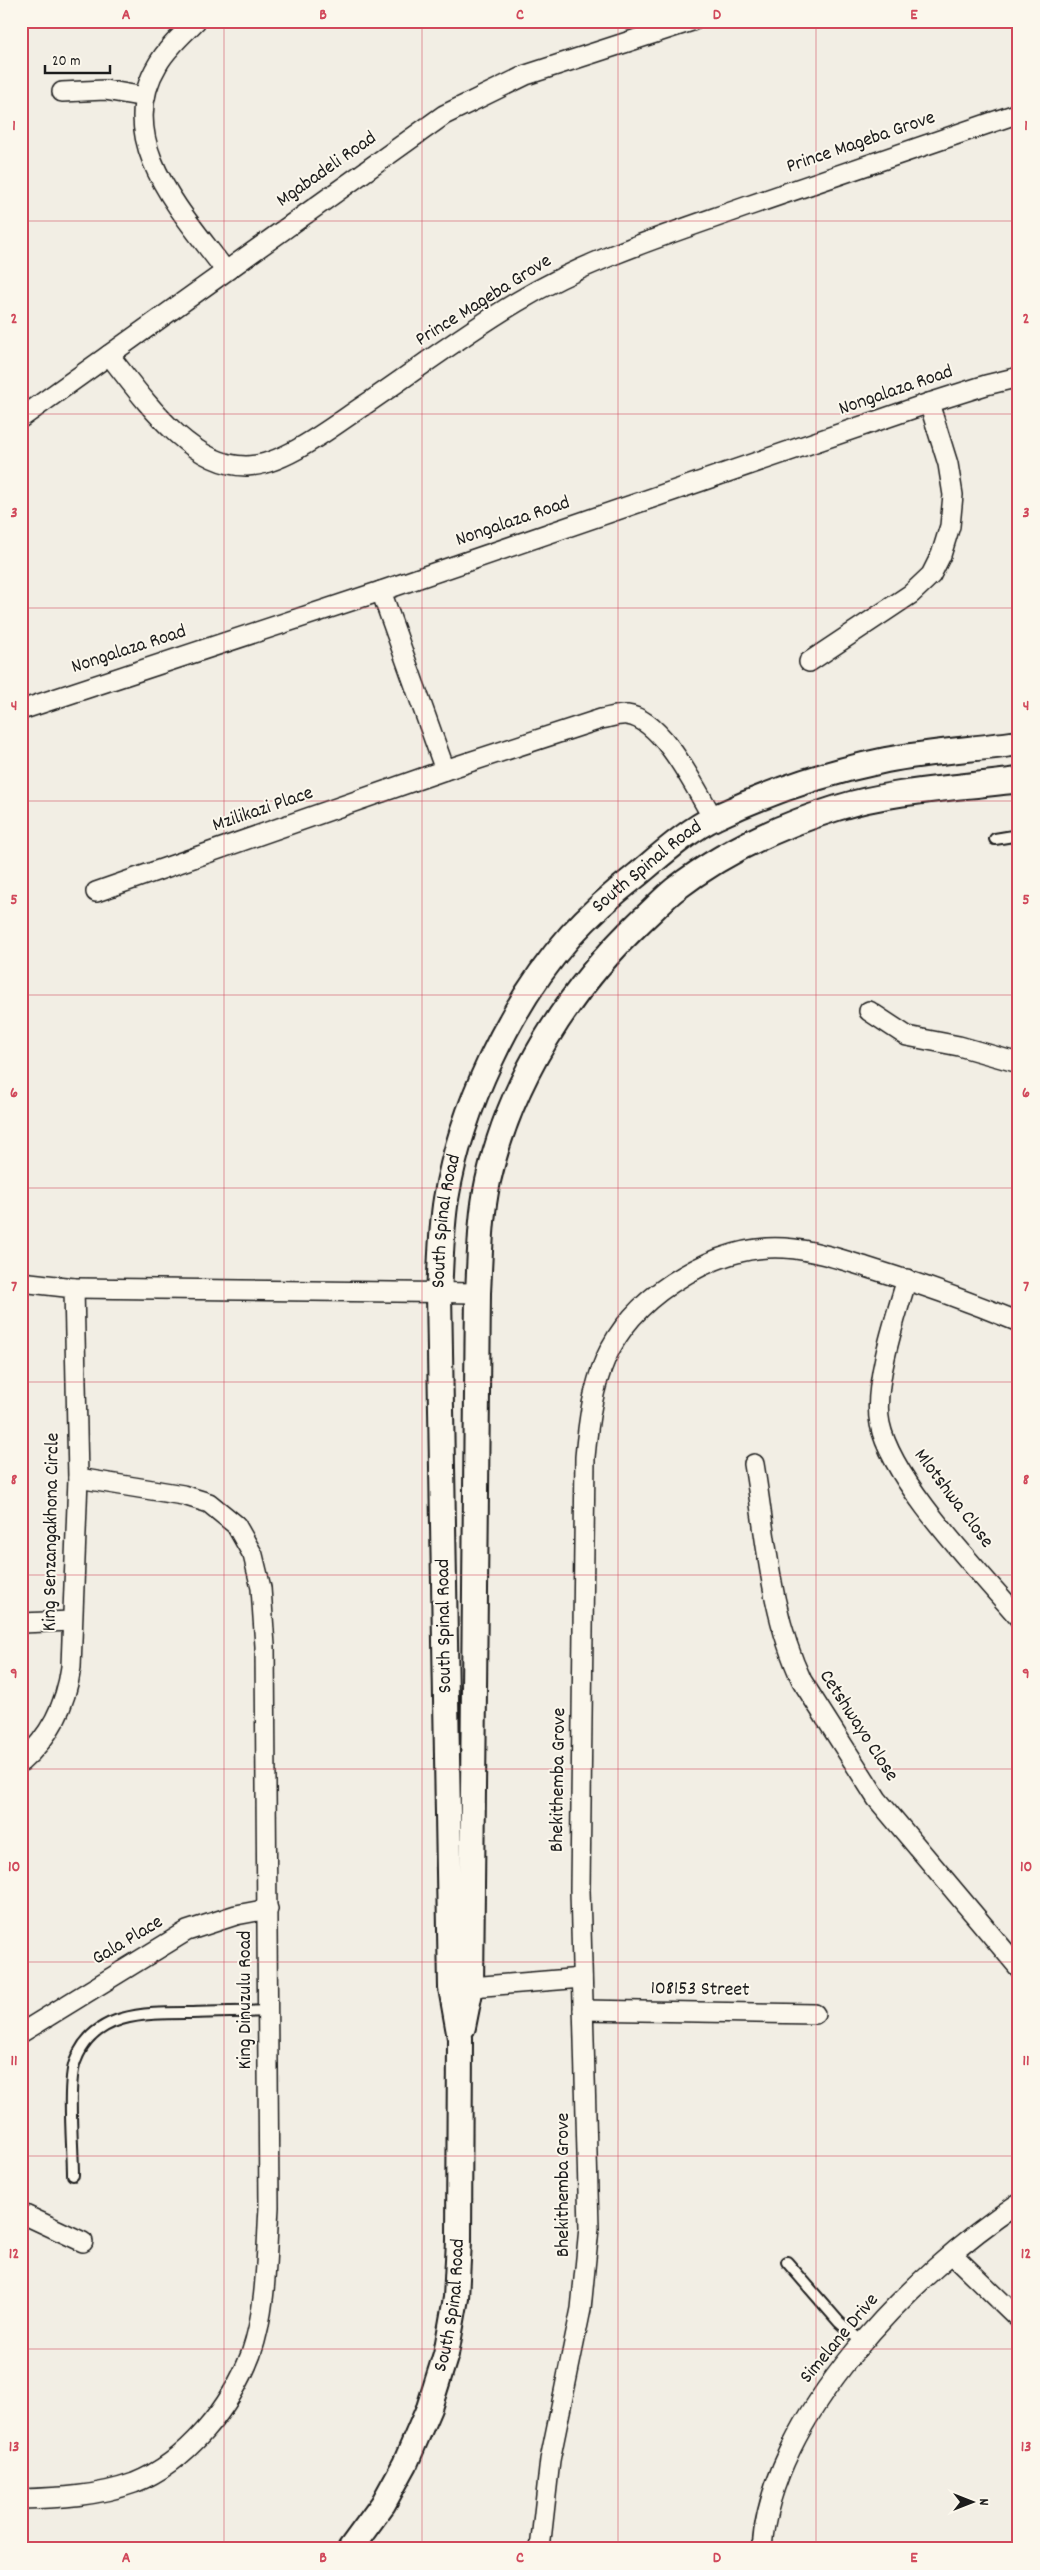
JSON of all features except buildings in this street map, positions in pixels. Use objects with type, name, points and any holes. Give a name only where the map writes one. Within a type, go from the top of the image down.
[{"type":"street","points":[[196,21],[158,63],[145,97],[144,126],[151,162],[163,186],[225,270]]},
{"type":"street","name":"Mgabadeli Road","points":[[21,418],[225,270],[444,115],[526,75],[692,21]]},
{"type":"street","points":[[62,92],[105,90],[145,97]]},
{"type":"street","name":"Prince Mageba Grove","points":[[109,355],[157,414],[201,453],[245,466],[266,463],[288,453],[338,422],[515,303],[552,282],[656,238],[1019,113]]},
{"type":"street","name":"Nongalaza Road","points":[[21,710],[381,591],[929,403],[986,384],[1019,377]]},
{"type":"street","points":[[809,662],[911,594],[930,575],[941,555],[950,526],[952,495],[948,464],[929,403]]},
{"type":"street","points":[[381,591],[444,770]]},
{"type":"street","name":"Mzilikazi Place","points":[[96,892],[444,770],[601,720],[626,714],[639,719],[650,727],[668,745],[713,818]]},
{"type":"street","name":"South Spinal Road","points":[[461,1988],[439,1293],[446,1200],[460,1138],[481,1082],[536,980],[571,935],[618,891],[667,850],[713,818],[752,802],[845,770],[887,760],[1019,743]]},
{"type":"street","name":"South Spinal Road","points":[[350,2549],[383,2504],[405,2464],[429,2408],[446,2354],[456,2298],[459,2241],[461,1988],[478,1293],[481,1234],[488,1182],[504,1126],[529,1069],[565,1009],[596,967],[631,930],[673,891],[735,850],[838,808],[885,797],[1019,780]]},
{"type":"street","points":[[870,1011],[907,1036],[959,1046],[1019,1063]]},
{"type":"street","name":"Bhekithemba Grove","points":[[540,2549],[550,2460],[581,2310],[587,2263],[590,2177],[580,1890],[586,1457],[589,1413],[596,1380],[612,1345],[632,1317],[655,1294],[686,1274],[712,1261],[738,1252],[767,1248],[821,1254],[907,1279]]},
{"type":"street","points":[[907,1279],[949,1293],[1019,1322]]},
{"type":"street","name":"Mlotshwa Close","points":[[907,1279],[891,1333],[879,1401],[879,1423],[886,1445],[925,1506],[1019,1618]]},
{"type":"street","points":[[21,1282],[74,1288],[478,1293]]},
{"type":"street","name":"King Senzangakhona Circle","points":[[21,1762],[32,1752],[56,1721],[68,1691],[78,1478],[74,1288]]},
{"type":"street","name":"Cetshwayo Close","points":[[754,1464],[778,1607],[792,1661],[802,1681],[877,1799],[1019,1968]]},
{"type":"street","name":"King Dinuzulu Road","points":[[21,2499],[89,2494],[132,2483],[153,2474],[174,2459],[209,2426],[224,2406],[251,2354],[259,2319],[265,2274],[269,2207],[265,1646],[261,1588],[253,1555],[236,1525],[209,1503],[183,1496],[78,1478]]},
{"type":"street","points":[[21,1623],[72,1621]]},
{"type":"street","name":"Gala Place","points":[[21,2032],[187,1931],[236,1915],[268,1909]]},
{"type":"street","points":[[461,1988],[582,1978]]},
{"type":"street","name":"108153 Street","points":[[583,2010],[815,2014]]},
{"type":"street","name":"Simelane Drive","points":[[762,2549],[773,2493],[788,2451],[809,2412],[863,2344],[909,2292],[989,2223],[1019,2203]]},
{"type":"street","points":[[21,2213],[83,2242]]},
{"type":"street","points":[[952,2254],[1019,2319]]},
{"type":"lane","points":[[995,839],[1019,835]]},
{"type":"lane","points":[[73,2176],[74,2070],[82,2048],[93,2034],[125,2017],[146,2014],[268,2011]]},
{"type":"lane","points":[[787,2262],[839,2322],[863,2344]]}]
